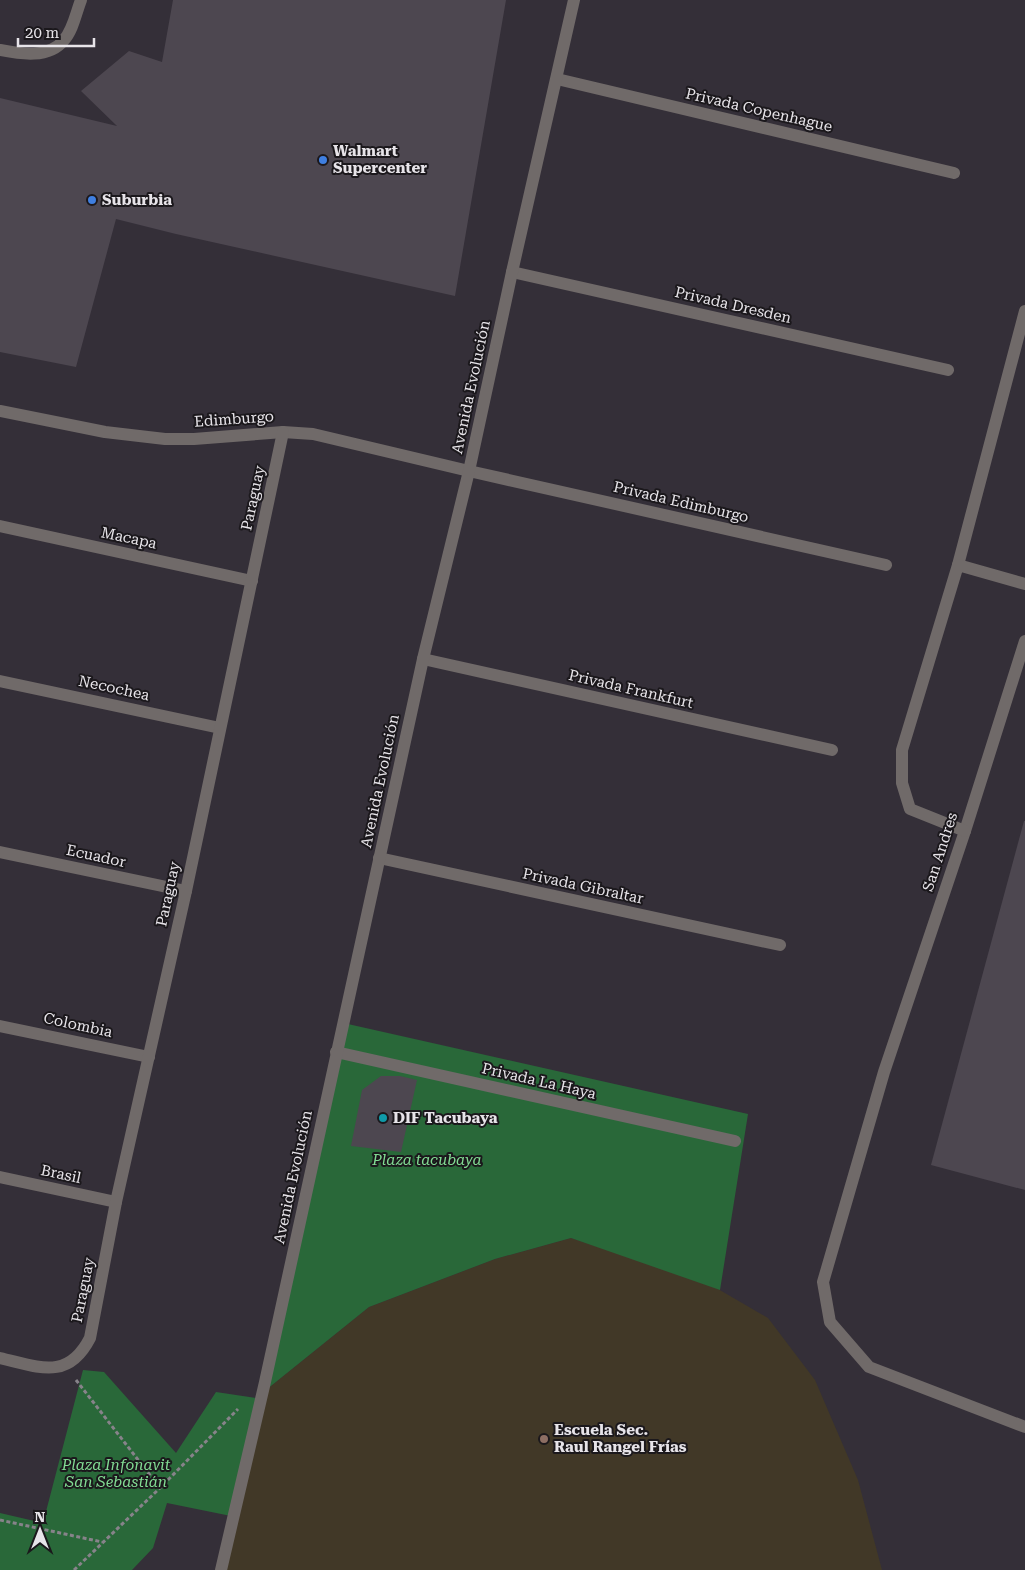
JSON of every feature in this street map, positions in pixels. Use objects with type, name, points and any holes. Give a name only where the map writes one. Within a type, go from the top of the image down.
[{"type":"street","points":[[0,50],[36,54],[55,47],[64,41],[69,32],[81,0]]},
{"type":"street","name":"Avenida Evolución","points":[[221,1570],[265,1382],[423,659],[469,471],[574,0]]},
{"type":"street","name":"Privada Copenhague","points":[[557,79],[954,173]]},
{"type":"street","name":"Privada Dresden","points":[[512,272],[948,370]]},
{"type":"street","points":[[965,831],[910,809],[902,783],[902,750],[958,565],[1025,311]]},
{"type":"street","name":"Edimburgo","points":[[0,411],[105,432],[165,439],[194,439],[283,432],[312,434],[469,471]]},
{"type":"street","name":"Paraguay","points":[[65,1366],[77,1358],[85,1349],[90,1338],[116,1202],[186,891],[283,432]]},
{"type":"street","name":"Privada Edimburgo","points":[[469,471],[886,565]]},
{"type":"street","name":"Macapa","points":[[0,526],[252,581]]},
{"type":"street","points":[[958,565],[1025,584]]},
{"type":"street","name":"San Andres","points":[[1025,641],[965,831],[884,1072],[824,1282],[830,1322],[869,1367],[1025,1427]]},
{"type":"street","name":"Privada Frankfurt","points":[[423,659],[832,750]]},
{"type":"street","name":"Necochea","points":[[0,681],[220,728]]},
{"type":"street","name":"Ecuador","points":[[0,852],[186,891]]},
{"type":"street","name":"Privada Gibraltar","points":[[379,858],[780,945]]},
{"type":"street","name":"Colombia","points":[[0,1026],[149,1056]]},
{"type":"street","name":"Privada La Haya","points":[[336,1052],[736,1141]]},
{"type":"street","name":"Brasil","points":[[0,1177],[116,1202]]},
{"type":"street","points":[[0,1358],[36,1366],[65,1366]]},
{"type":"path","points":[[65,1366],[160,1488]]},
{"type":"path","points":[[74,1570],[160,1488],[265,1382]]},
{"type":"path","points":[[0,1520],[102,1542]]},
{"type":"shaded area","name":"Escuela Sec. Raul Rangel Frías","points":[[571,1238],[706,1282],[768,1318],[815,1380],[858,1480],[882,1570],[224,1570],[256,1398],[369,1307],[495,1259]]},
{"type":"green space","name":"Plaza tacubaya","points":[[339,1022],[748,1114],[720,1290],[571,1238],[495,1259],[369,1307],[256,1398]]},
{"type":"green space","name":"Plaza Infonavit San Sebastián","points":[[83,1370],[104,1372],[176,1453],[216,1392],[256,1398],[231,1516],[167,1503],[153,1548],[132,1570],[0,1570],[0,1513],[43,1523]]},
{"type":"building","name":"Walmart Supercenter","points":[[173,0],[506,0],[455,296],[116,219],[76,367],[0,352],[0,98],[117,126],[81,91],[129,51],[162,62]]},
{"type":"building","points":[[1025,821],[1025,1190],[931,1165]]},
{"type":"building","name":"DIF Tacubaya","points":[[381,1076],[400,1076],[417,1080],[401,1152],[351,1146],[362,1090]]},
{"type":"place","name":"Walmart Supercenter","points":[[323,160]]},
{"type":"place","name":"Suburbia","points":[[92,200]]},
{"type":"place","name":"DIF Tacubaya","points":[[383,1118]]},
{"type":"place","name":"Escuela Sec. Raul Rangel Frías","points":[[544,1439]]}]
